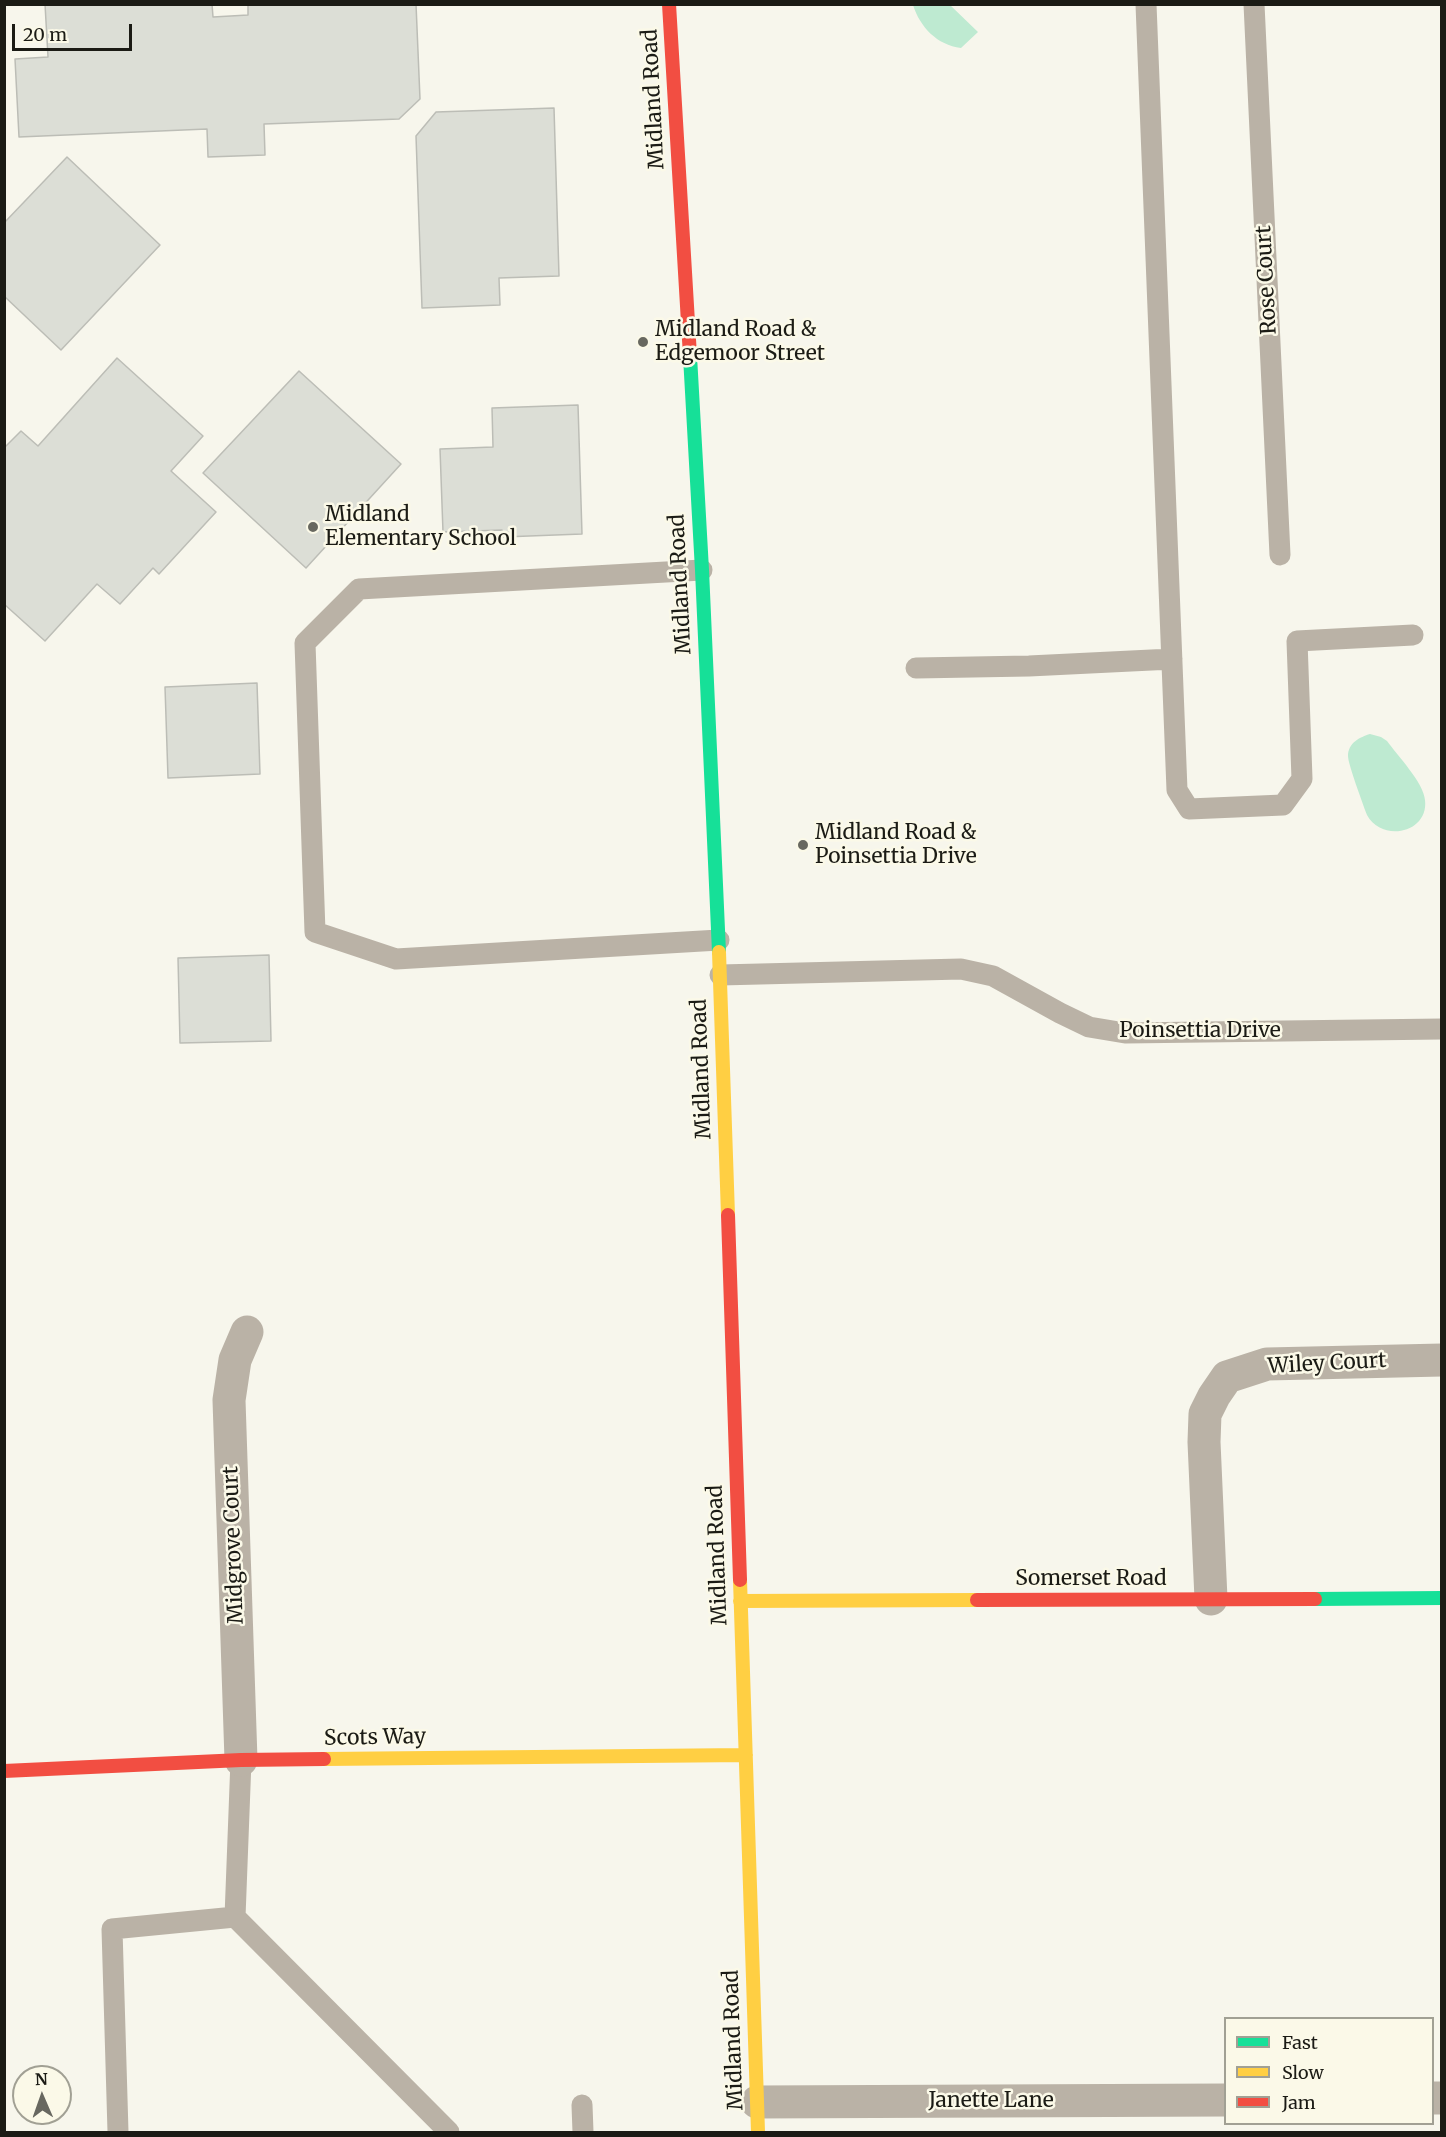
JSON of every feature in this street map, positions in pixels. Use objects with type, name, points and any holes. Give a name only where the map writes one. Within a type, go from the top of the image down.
[{"type":"main road","name":"Midland Road","points":[[669,4],[702,570],[719,940],[757,2117]]},
{"type":"main road","name":"Somerset Road","points":[[740,1601],[1442,1598]]},
{"type":"main road","name":"Scots Way","points":[[4,1771],[241,1760],[746,1755]]},
{"type":"street","name":"Midgrove Court","points":[[241,1760],[229,1400],[235,1360],[247,1332]]},
{"type":"street","name":"Wiley Court","points":[[1211,1599],[1204,1442],[1206,1414],[1214,1396],[1227,1377],[1267,1364],[1442,1360]]},
{"type":"street","name":"Janette Lane","points":[[757,2117],[1224,2100]]},
{"type":"lane","points":[[1146,4],[1177,790],[1189,808],[1283,805],[1302,779],[1297,641],[1413,635]]},
{"type":"lane","name":"Rose Court","points":[[1254,4],[1280,555]]},
{"type":"lane","points":[[702,570],[359,589],[305,643],[315,932],[396,959],[719,940]]},
{"type":"lane","points":[[916,668],[1029,666],[1172,659]]},
{"type":"lane","name":"Poinsettia Drive","points":[[720,975],[961,969],[993,976],[1089,1027],[1125,1033],[1442,1029]]},
{"type":"lane","points":[[241,1760],[235,1917],[449,2133]]},
{"type":"lane","points":[[118,2133],[112,1929],[235,1917]]},
{"type":"lane","points":[[582,2105],[583,2133]]},
{"type":"shaded area","points":[[913,5],[950,5],[978,32],[961,48],[944,43],[931,34],[920,21]]},
{"type":"shaded area","points":[[1370,734],[1387,741],[1420,786],[1425,800],[1424,811],[1420,820],[1412,827],[1393,831],[1383,829],[1374,824],[1367,815],[1348,756],[1355,741]]},
{"type":"building","points":[[45,4],[212,4],[213,17],[248,15],[248,4],[416,4],[420,99],[399,119],[264,124],[265,155],[208,157],[207,129],[19,137],[15,59],[48,57]]},
{"type":"building","points":[[554,108],[559,276],[499,278],[500,305],[422,308],[416,136],[436,112]]},
{"type":"building","points":[[67,157],[160,245],[61,350],[4,296],[4,223]]},
{"type":"building","points":[[117,358],[203,436],[171,471],[216,512],[159,574],[153,568],[120,604],[97,584],[45,641],[4,604],[4,448],[21,431],[38,446]]},
{"type":"building","points":[[299,371],[401,464],[306,568],[203,473]]},
{"type":"building","points":[[578,405],[582,534],[503,537],[502,530],[443,532],[440,449],[493,447],[492,408]]},
{"type":"building","points":[[257,683],[260,774],[168,778],[165,687]]},
{"type":"building","points":[[269,955],[271,1041],[180,1043],[178,958]]},
{"type":"traffic: fast","points":[[690,356],[719,952]]},
{"type":"traffic: fast","points":[[1315,1599],[1442,1598]]},
{"type":"traffic: slow","points":[[719,952],[728,1215]]},
{"type":"traffic: slow","points":[[740,1580],[758,2132]]},
{"type":"traffic: slow","points":[[740,1601],[977,1600]]},
{"type":"traffic: slow","points":[[324,1759],[746,1755]]},
{"type":"traffic: jam","points":[[669,4],[690,356]]},
{"type":"traffic: jam","points":[[728,1215],[740,1580]]},
{"type":"traffic: jam","points":[[977,1600],[1315,1599]]},
{"type":"traffic: jam","points":[[4,1771],[241,1760],[324,1759]]},
{"type":"place","name":"Midland Road & Edgemoor Street","points":[[643,342]]},
{"type":"place","name":"Midland Elementary School","points":[[313,527]]},
{"type":"place","name":"Midland Road & Poinsettia Drive","points":[[803,845]]}]
